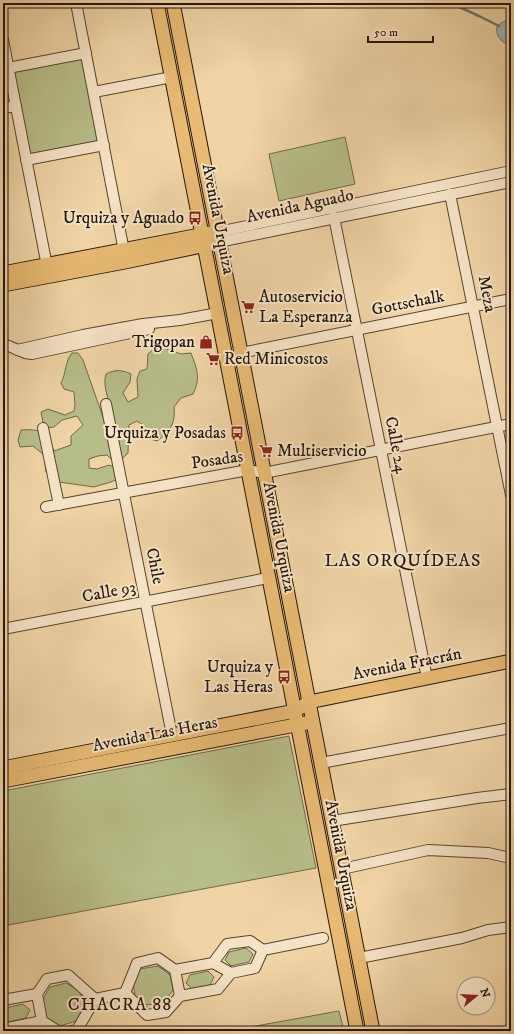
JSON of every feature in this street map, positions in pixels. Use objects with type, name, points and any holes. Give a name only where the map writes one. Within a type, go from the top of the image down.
[{"type":"main road","name":"Avenida Urquiza","points":[[157,3],[357,1031]]},
{"type":"main road","name":"Avenida Urquiza","points":[[172,3],[373,1031]]},
{"type":"main road","name":"Avenida Aguado","points":[[3,274],[124,251],[218,237]]},
{"type":"main road","name":"Avenida Aguado","points":[[3,284],[125,262],[203,240]]},
{"type":"main road","name":"Avenida Fracrán","points":[[309,702],[511,661]]},
{"type":"main road","name":"Avenida Las Heras","points":[[3,768],[295,710],[309,702]]},
{"type":"main road","name":"Avenida Las Heras","points":[[3,781],[313,722]]},
{"type":"street","points":[[76,3],[124,251]]},
{"type":"street","points":[[3,40],[47,266]]},
{"type":"street","points":[[8,68],[86,53]]},
{"type":"street","points":[[94,92],[172,77]]},
{"type":"street","points":[[3,108],[16,106]]},
{"type":"street","points":[[26,160],[104,145]]},
{"type":"street","name":"Avenida Aguado","points":[[218,237],[511,171]]},
{"type":"street","name":"Avenida Aguado","points":[[218,237],[334,217],[511,182]]},
{"type":"street","name":"Meza","points":[[450,194],[511,495]]},
{"type":"street","name":"Calle 24","points":[[334,217],[427,678]]},
{"type":"street","name":"Gottschalk","points":[[241,353],[511,299]]},
{"type":"street","points":[[4,344],[17,350],[83,335],[143,324],[180,320],[218,313]]},
{"type":"street","name":"Chile","points":[[106,404],[172,734]]},
{"type":"street","name":"Posadas","points":[[46,507],[248,470],[264,474],[511,424]]},
{"type":"street","points":[[43,428],[59,505]]},
{"type":"street","name":"Calle 93","points":[[3,629],[268,578]]},
{"type":"street","points":[[321,763],[511,728]]},
{"type":"street","points":[[332,821],[511,794]]},
{"type":"street","points":[[342,869],[428,850],[488,853],[511,858]]},
{"type":"street","points":[[359,958],[462,938],[488,930],[511,927]]},
{"type":"street","points":[[213,963],[227,944],[250,941],[263,950],[323,938]]},
{"type":"street","points":[[125,993],[148,1015],[166,1012],[180,996],[218,989],[231,973],[255,968],[263,950]]},
{"type":"street","points":[[125,993],[137,963],[158,958],[176,970],[213,963],[231,973]]},
{"type":"street","points":[[176,970],[180,996]]},
{"type":"street","points":[[42,1021],[37,994],[47,979],[68,975],[95,999]]},
{"type":"street","points":[[72,1031],[77,1030],[95,999],[125,993]]},
{"type":"street","points":[[3,1000],[37,994]]},
{"type":"street","points":[[3,1029],[42,1021],[58,1031]]},
{"type":"green space","points":[[82,58],[98,141],[30,154],[14,71]]},
{"type":"green space","points":[[345,137],[355,184],[279,201],[269,154]]},
{"type":"green space","points":[[158,346],[181,354],[191,353],[197,374],[197,383],[193,394],[181,398],[174,407],[174,418],[169,431],[157,441],[147,438],[143,425],[137,421],[129,425],[128,453],[123,458],[114,462],[107,455],[89,459],[89,468],[97,469],[109,465],[119,469],[120,478],[94,487],[59,482],[46,472],[44,455],[33,446],[20,447],[18,440],[21,430],[34,430],[46,433],[54,451],[71,445],[71,436],[83,425],[77,416],[62,420],[54,427],[47,428],[43,422],[41,412],[48,409],[65,415],[74,411],[74,392],[64,389],[61,383],[68,360],[72,353],[78,353],[83,360],[104,420],[110,412],[105,384],[106,374],[113,371],[119,371],[131,374],[130,382],[123,393],[128,402],[138,397],[137,379],[140,371],[147,369],[148,354]]},
{"type":"green space","points":[[289,736],[316,868],[3,926],[3,791]]},
{"type":"green space","points":[[246,948],[253,954],[249,962],[231,966],[225,960],[229,952]]},
{"type":"green space","points":[[158,966],[170,975],[173,990],[164,1003],[147,1005],[135,996],[133,982],[140,969]]},
{"type":"green space","points":[[208,971],[214,977],[210,985],[192,989],[186,983],[190,975]]},
{"type":"green space","points":[[66,983],[80,991],[84,1007],[76,1021],[60,1026],[46,1017],[42,1001],[50,987]]},
{"type":"green space","points":[[23,1004],[30,1010],[26,1018],[8,1022],[3,1017],[5,1008]]},
{"type":"green space","points":[[339,1011],[344,1031],[228,1031]]},
{"type":"water","points":[[511,17],[511,47],[498,36],[497,26]]},
{"type":"waterway","points":[[451,3],[499,26]]},
{"type":"place","name":"Urquiza y Aguado","points":[[195,218]]},
{"type":"place","name":"Autoservicio La Esperanza","points":[[248,307]]},
{"type":"place","name":"Trigopan","points":[[206,342]]},
{"type":"place","name":"Red Minicostos","points":[[213,359]]},
{"type":"place","name":"Urquiza y Posadas","points":[[237,433]]},
{"type":"place","name":"Multiservicio","points":[[266,451]]},
{"type":"place","name":"Urquiza y Las Heras","points":[[284,677]]},
{"type":"district","name":"LAS ORQUÍDEAS","points":[[403,561]]},
{"type":"district","name":"CHACRA 88","points":[[120,1005]]}]
